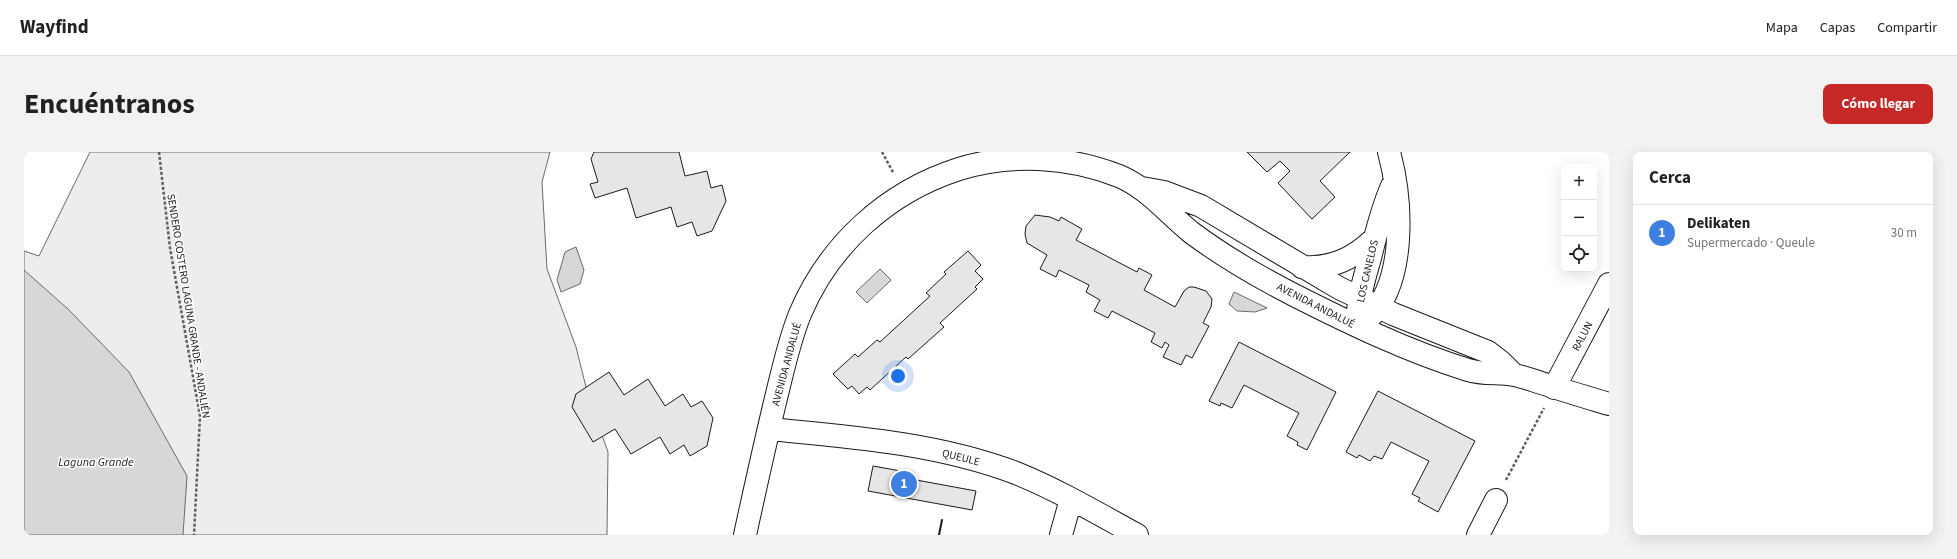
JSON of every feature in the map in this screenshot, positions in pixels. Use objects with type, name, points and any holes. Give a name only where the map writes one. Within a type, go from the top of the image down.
[{"type":"street","name":"LOS CANELOS","points":[[1369,303],[1386,294],[1391,280],[1397,244],[1398,221],[1394,181],[1389,152]]},
{"type":"street","name":"AVENIDA ANDALUÉ","points":[[745,535],[769,429],[793,334],[803,307],[824,269],[860,226],[904,193],[924,182],[968,166],[1020,159],[1079,158],[1122,177],[1142,188],[1176,220],[1213,248],[1290,293],[1358,326],[1410,349],[1472,372],[1487,374],[1512,374],[1609,404]]},
{"type":"street","name":"LOS CANELOS","points":[[1358,326],[1369,303],[1374,239],[1384,205],[1394,181]]},
{"type":"street","name":"AVENIDA ANDALUÉ","points":[[1142,188],[1178,196],[1201,206],[1302,267],[1369,303],[1488,352],[1501,362],[1512,374]]},
{"type":"street","points":[[1302,267],[1314,268],[1337,264],[1363,250],[1374,239]]},
{"type":"street","name":"RALUN","points":[[1554,388],[1609,284]]},
{"type":"street","name":"QUEULE","points":[[769,429],[880,441],[949,453],[1015,473],[1071,499],[1137,535]]},
{"type":"street","points":[[1060,535],[1071,499]]},
{"type":"street","points":[[1478,535],[1496,500]]},
{"type":"path","name":"SENDERO COSTERO LAGUNA GRANDE - ANDALIÉN","points":[[159,152],[170,248],[200,416],[194,535]]},
{"type":"path","points":[[1496,500],[1554,388]]},
{"type":"shaded area","points":[[90,152],[550,152],[542,182],[547,269],[576,347],[589,399],[608,452],[607,535],[24,535],[24,251],[39,256]]},
{"type":"water","points":[[576,247],[584,270],[580,284],[561,292],[557,280],[565,252]]},
{"type":"water","points":[[880,269],[891,280],[867,303],[856,292]]},
{"type":"water","name":"Laguna Grande","points":[[24,270],[69,310],[129,372],[187,476],[183,535],[24,535]]},
{"type":"water","points":[[1234,292],[1267,308],[1255,312],[1237,311],[1229,304]]},
{"type":"building","points":[[594,152],[679,152],[685,176],[707,171],[711,188],[722,185],[726,201],[712,231],[697,236],[692,222],[677,227],[671,207],[636,218],[627,188],[595,198],[590,184],[598,182],[591,159]]},
{"type":"building","points":[[1247,152],[1350,152],[1320,181],[1335,197],[1312,219],[1278,183],[1290,171],[1280,161],[1267,172]]},
{"type":"building","points":[[1035,215],[1050,217],[1059,221],[1061,217],[1082,229],[1076,240],[1137,272],[1139,268],[1152,275],[1144,290],[1175,307],[1184,291],[1189,287],[1206,291],[1212,299],[1211,307],[1203,323],[1209,326],[1192,358],[1186,355],[1181,365],[1163,357],[1169,345],[1165,342],[1162,348],[1151,342],[1155,333],[1112,311],[1108,318],[1094,311],[1100,300],[1086,292],[1089,285],[1059,270],[1056,277],[1040,269],[1047,255],[1027,243],[1025,234],[1026,226]]},
{"type":"building","points":[[968,251],[981,265],[975,271],[983,279],[975,287],[977,289],[940,323],[944,327],[908,359],[906,357],[870,390],[867,387],[859,394],[852,386],[848,389],[833,374],[855,354],[858,357],[877,340],[880,342],[930,296],[926,293],[946,274],[944,272]]},
{"type":"building","points":[[1239,342],[1336,392],[1307,450],[1297,445],[1298,442],[1287,436],[1299,413],[1244,385],[1232,408],[1221,403],[1220,406],[1209,401]]},
{"type":"building","points":[[609,372],[624,395],[648,379],[665,406],[683,394],[691,407],[702,401],[713,418],[707,446],[690,456],[684,445],[670,454],[660,437],[631,454],[615,429],[593,442],[572,407],[576,394]]},
{"type":"building","points":[[1378,391],[1475,441],[1438,512],[1418,501],[1420,498],[1412,494],[1429,461],[1391,442],[1382,459],[1374,456],[1370,461],[1359,455],[1357,458],[1346,452]]},
{"type":"building","points":[[873,466],[901,471],[900,477],[976,491],[972,510],[868,491]]},
{"type":"wall","points":[[939,535],[942,520]]},
{"type":"place","name":"Delikaten","points":[[904,484]]}]
